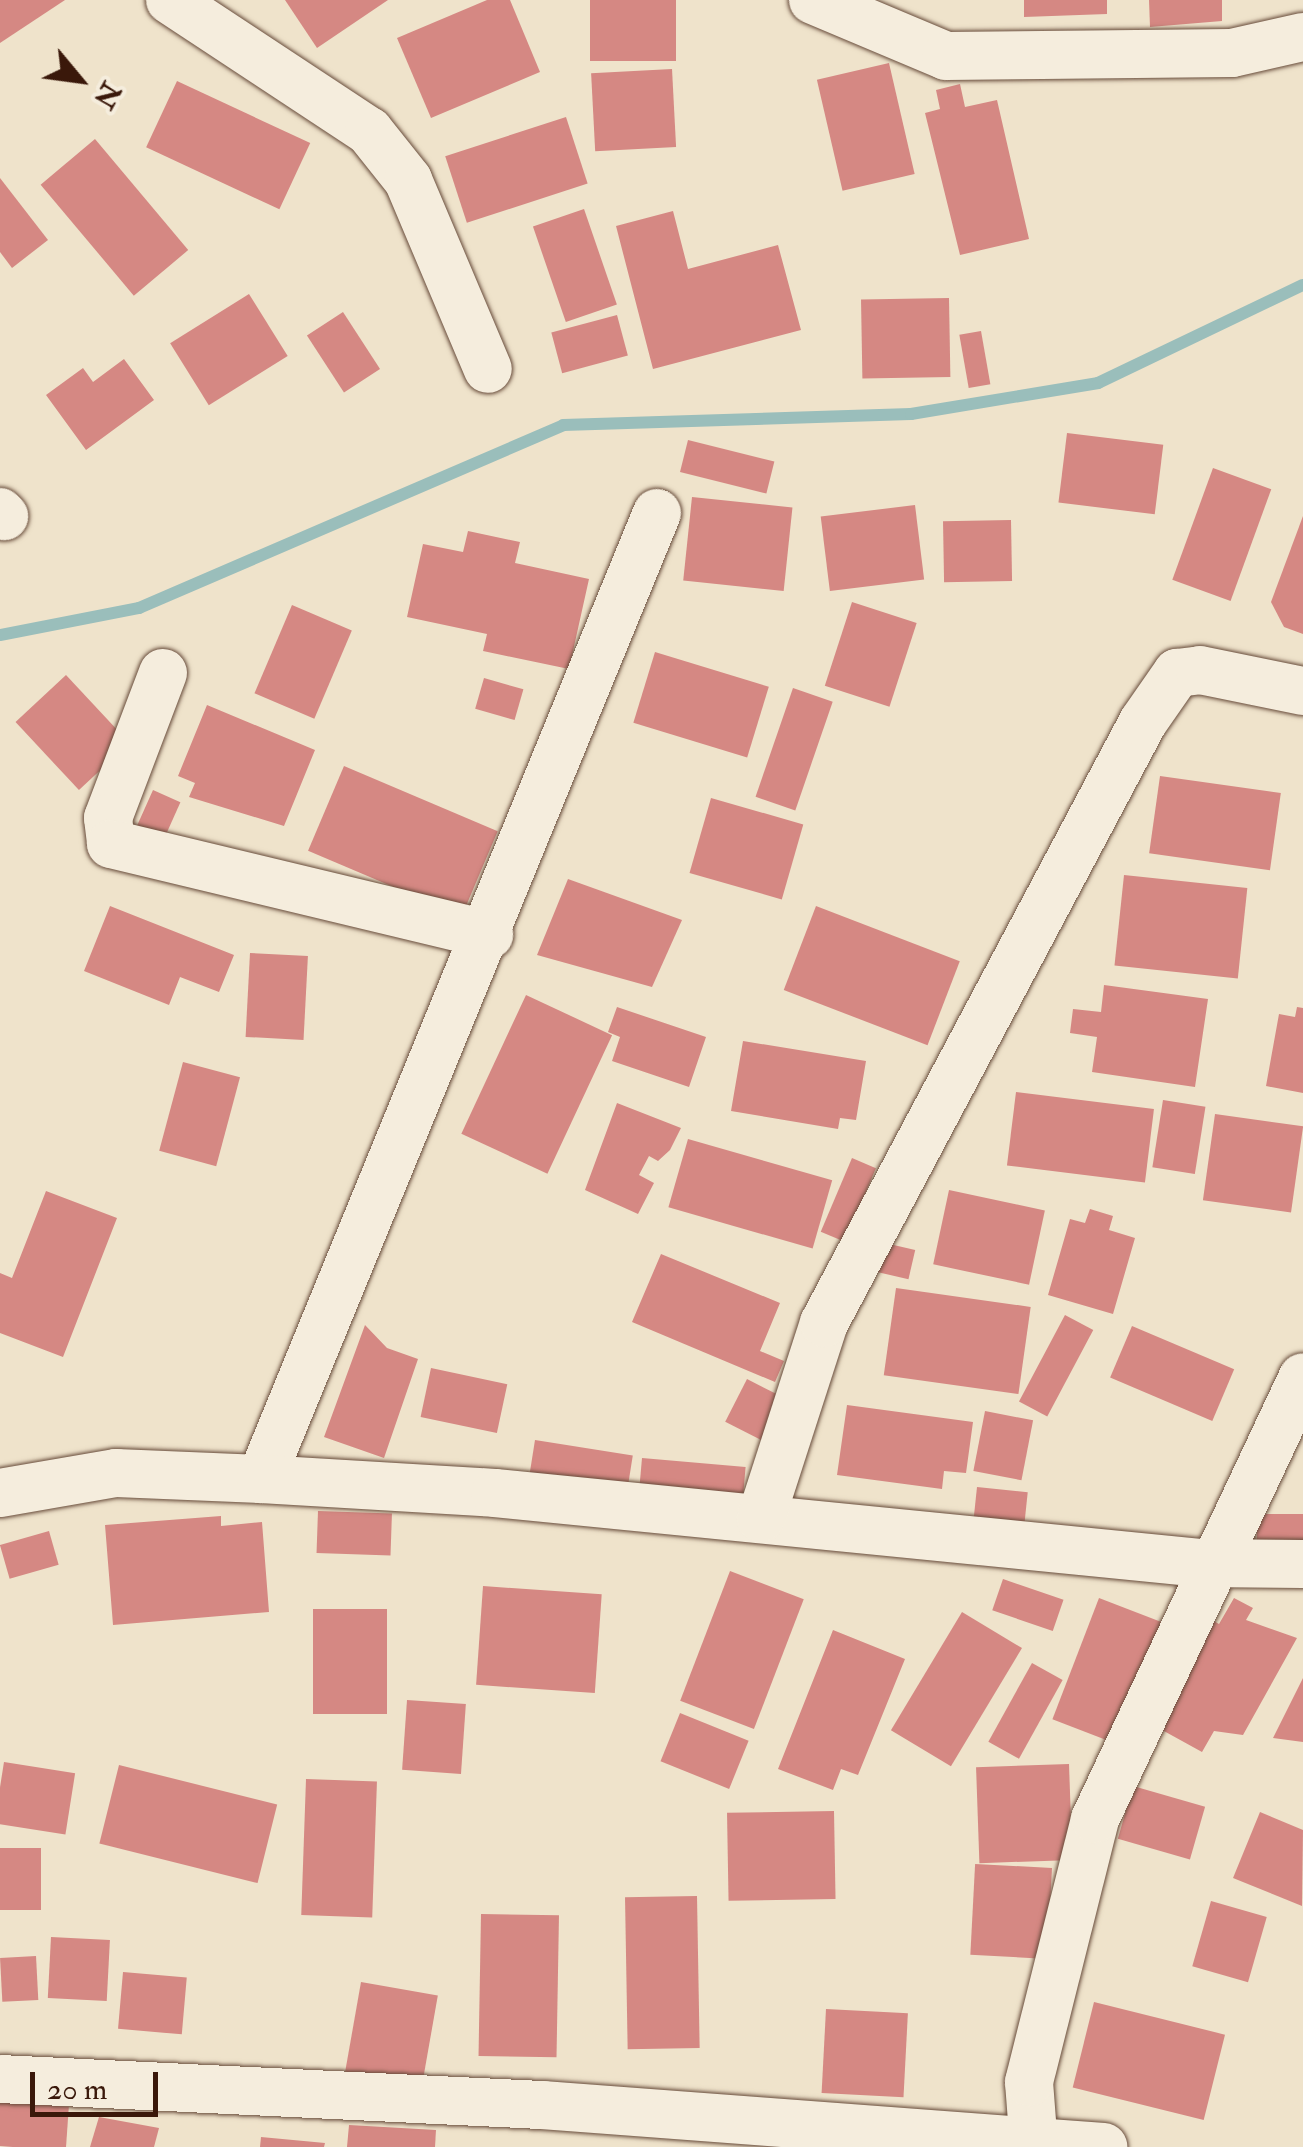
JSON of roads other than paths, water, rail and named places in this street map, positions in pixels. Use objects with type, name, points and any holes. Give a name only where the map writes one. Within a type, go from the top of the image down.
[{"type":"street","points":[[170,0],[369,132],[408,180],[488,369]]},
{"type":"street","points":[[812,0],[946,56],[1232,53],[1303,37]]},
{"type":"street","points":[[262,1478],[489,936],[658,513]]},
{"type":"street","points":[[761,1518],[824,1323],[1151,708],[1177,674],[1200,670],[1303,691]]},
{"type":"street","points":[[163,673],[108,818],[111,844],[489,936]]},
{"type":"street","points":[[1034,2143],[1029,2082],[1095,1820],[1209,1563],[1303,1378]]},
{"type":"street","points":[[0,1494],[116,1473],[262,1478],[761,1518],[1209,1563],[1303,1564]]},
{"type":"street","points":[[0,2079],[832,2136],[1102,2147]]},
{"type":"waterway","points":[[0,635],[139,608],[563,425],[911,414],[1098,383],[1303,285]]}]
